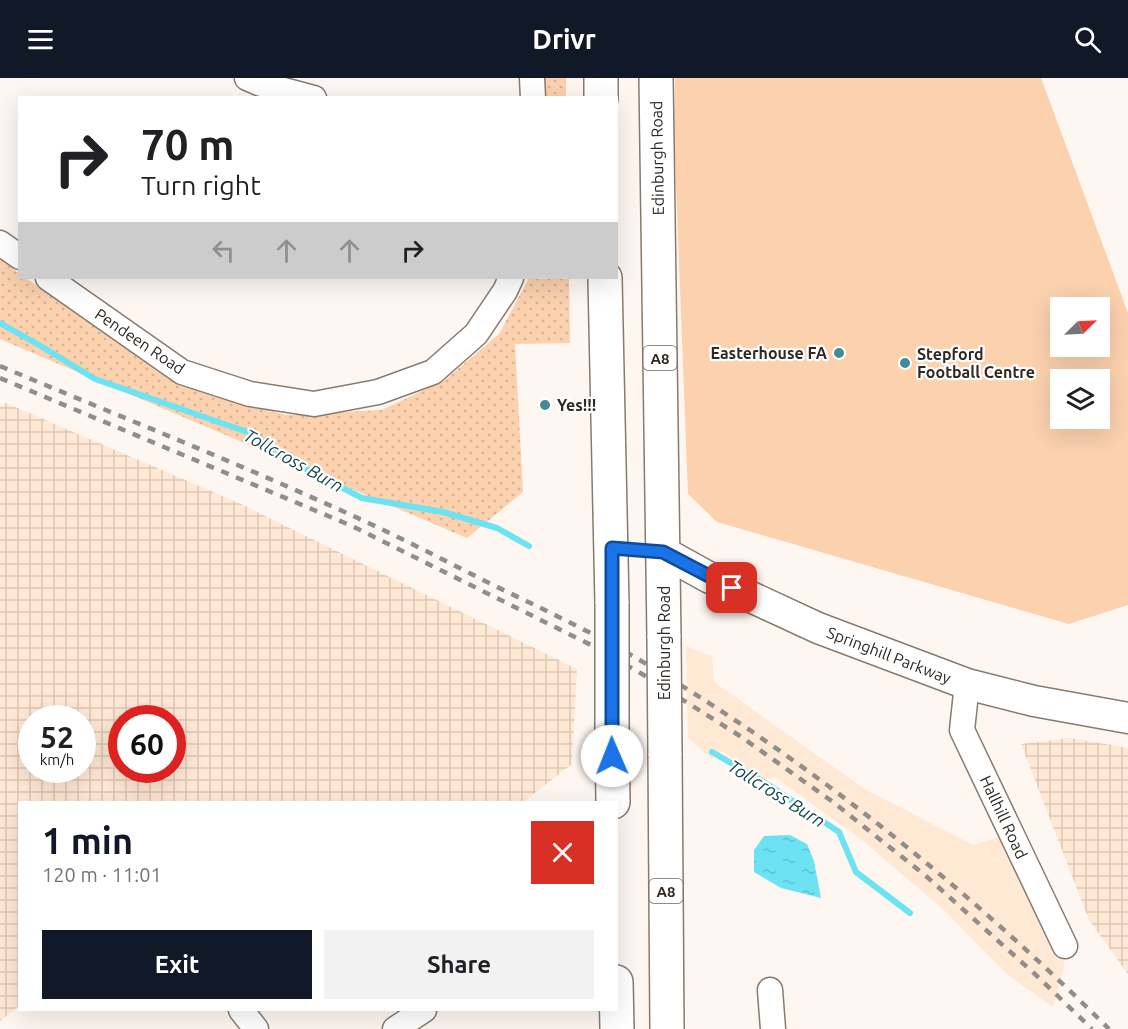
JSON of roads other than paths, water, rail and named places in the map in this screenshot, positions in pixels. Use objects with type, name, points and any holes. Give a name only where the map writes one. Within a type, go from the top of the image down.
[{"type":"main road","points":[[601,78],[601,96]]},
{"type":"main road","name":"Edinburgh Road","points":[[656,78],[667,1029]]},
{"type":"main road","points":[[605,279],[612,548],[613,801]]},
{"type":"main road","points":[[612,548],[663,552]]},
{"type":"main road","points":[[617,1011],[617,1029]]},
{"type":"street","points":[[532,78],[532,96]]},
{"type":"street","points":[[256,80],[308,96]]},
{"type":"street","points":[[0,243],[18,256]]},
{"type":"street","name":"Pendeen Road","points":[[49,279],[182,372],[250,393],[314,404],[378,392],[433,372],[476,334],[511,279]]},
{"type":"street","name":"Springhill Parkway","points":[[663,552],[710,578],[818,628],[967,684],[1034,701],[1128,718]]},
{"type":"street","name":"Hallhill Road","points":[[967,684],[962,730],[1065,946]]},
{"type":"street","points":[[770,990],[773,1029]]},
{"type":"street","points":[[242,1011],[256,1029]]},
{"type":"street","points":[[395,1029],[422,1011]]},
{"type":"water","points":[[790,835],[807,844],[814,861],[821,898],[781,888],[754,872],[754,850],[764,836]]},
{"type":"waterway","name":"Tollcross Burn","points":[[0,323],[95,379],[250,433],[289,460],[362,498],[443,512],[497,528],[529,546]]},
{"type":"waterway","name":"Tollcross Burn","points":[[712,752],[767,784],[839,832],[856,872],[910,913]]},
{"type":"railway","points":[[0,366],[362,520],[612,644],[653,668],[775,748],[892,835],[1003,929],[1109,1029]]},
{"type":"railway","points":[[0,378],[352,526],[591,645],[642,674],[740,736],[833,802],[926,876],[1092,1029]]},
{"type":"place","name":"Easterhouse FA","points":[[839,353]]},
{"type":"place","name":"Stepford Football Centre","points":[[905,363]]},
{"type":"place","name":"Yes!!!","points":[[545,405]]}]
